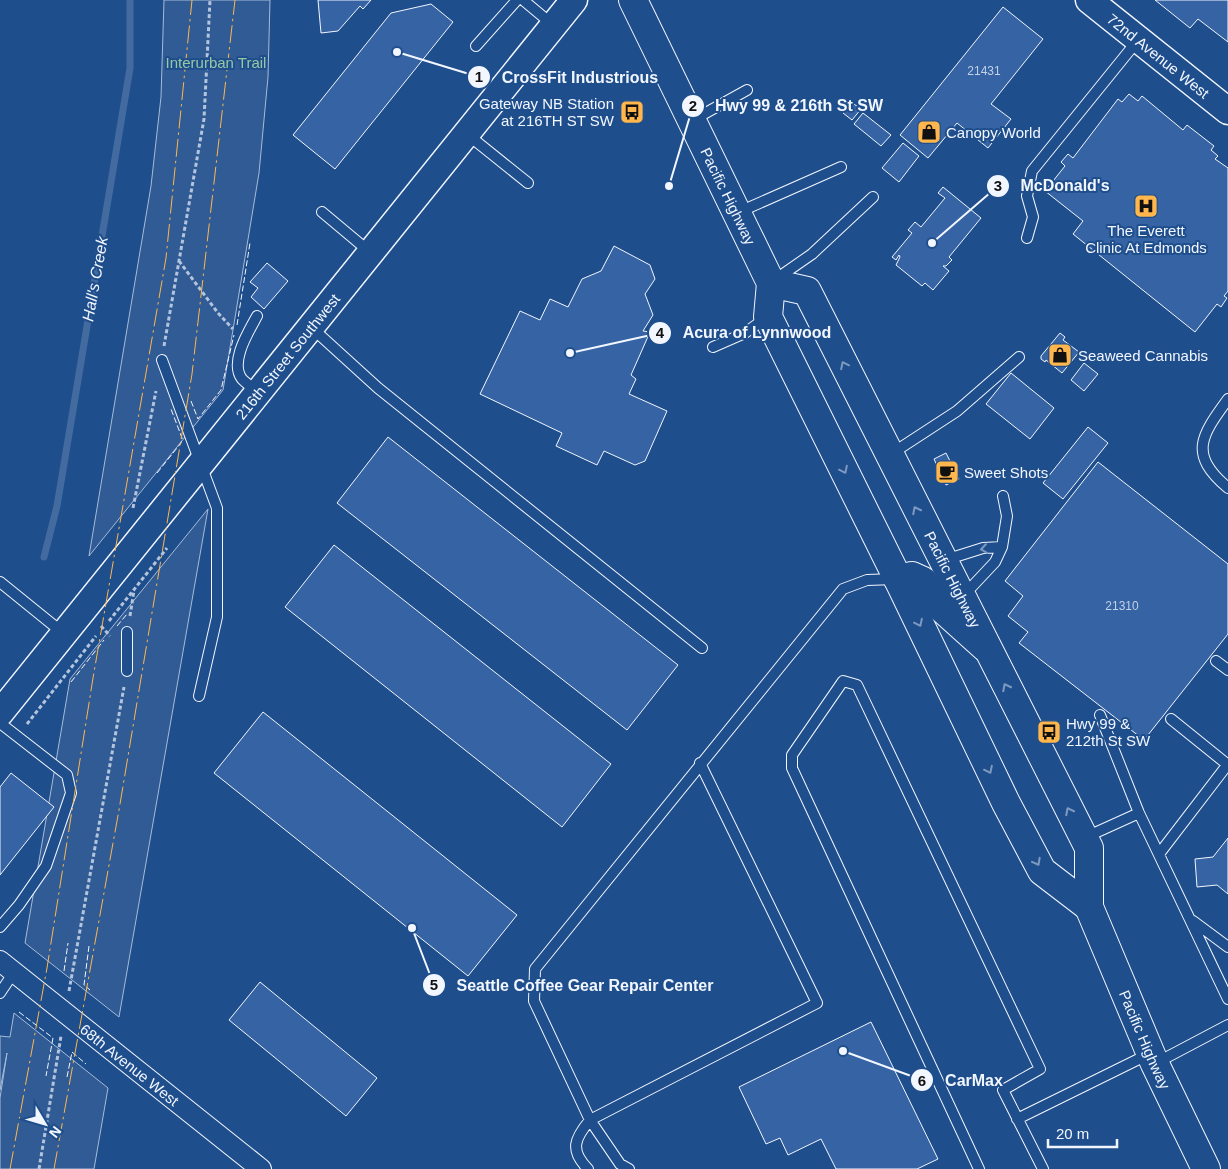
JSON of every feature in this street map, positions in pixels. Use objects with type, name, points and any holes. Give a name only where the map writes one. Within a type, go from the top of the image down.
[{"type":"main road","name":"Pacific Highway","points":[[633,0],[771,283],[807,291],[985,648],[1089,848],[1089,907],[1152,1059],[1206,1169]]},
{"type":"main road","points":[[771,283],[768,317],[898,579],[1006,803],[1042,871],[1089,907]]},
{"type":"main road","points":[[898,579],[912,576],[923,581],[936,603],[985,648]]},
{"type":"street","name":"216th Street Southwest","points":[[0,713],[372,254],[574,0]]},
{"type":"street","name":"72nd Avenue West","points":[[1089,0],[1228,111]]},
{"type":"street","name":"68th Avenue West","points":[[7,967],[261,1169]]},
{"type":"lane","points":[[476,46],[517,0]]},
{"type":"lane","points":[[523,0],[554,25]]},
{"type":"lane","points":[[1028,238],[1033,217],[1027,196],[1032,171],[1139,40]]},
{"type":"lane","points":[[692,120],[747,90]]},
{"type":"lane","points":[[467,134],[528,183]]},
{"type":"lane","points":[[738,213],[841,167]]},
{"type":"lane","points":[[771,283],[812,254],[873,197]]},
{"type":"lane","points":[[322,212],[372,254]]},
{"type":"lane","points":[[257,316],[244,342],[238,366],[241,378],[258,394]]},
{"type":"lane","points":[[713,347],[745,334],[768,317]]},
{"type":"lane","points":[[312,328],[378,388],[702,648]]},
{"type":"lane","points":[[889,456],[957,411],[1019,357]]},
{"type":"lane","points":[[162,360],[217,508],[218,617],[199,696]]},
{"type":"lane","points":[[1228,400],[1213,420],[1201,445],[1204,461],[1228,488]]},
{"type":"lane","points":[[961,597],[995,562],[1002,547],[1007,516],[1003,496]]},
{"type":"lane","points":[[942,561],[983,548],[1002,547]]},
{"type":"lane","points":[[629,1169],[620,1164],[590,1120],[534,1001],[535,969],[842,589],[867,580],[898,579]]},
{"type":"lane","points":[[0,582],[64,634]]},
{"type":"lane","points":[[127,632],[127,671]]},
{"type":"lane","points":[[1216,661],[1228,670]]},
{"type":"lane","points":[[979,1169],[792,768],[792,755],[843,681],[857,685],[1040,1069],[1003,1090],[1043,1169]]},
{"type":"lane","points":[[1100,715],[1140,813],[1228,999]]},
{"type":"lane","points":[[1159,854],[1228,764],[1171,719]]},
{"type":"lane","points":[[0,723],[67,775],[71,793],[46,866],[19,905],[0,927]]},
{"type":"lane","points":[[588,1169],[577,1156],[576,1147],[577,1139],[590,1120],[817,1003],[700,764]]},
{"type":"lane","points":[[1083,838],[1140,813]]},
{"type":"lane","points":[[1190,920],[1228,948]]},
{"type":"lane","points":[[0,993],[7,967]]},
{"type":"lane","points":[[1017,1119],[1228,1025]]},
{"type":"path","points":[[132,516],[162,360],[204,119],[210,0]]},
{"type":"path","points":[[179,260],[218,313],[244,342]]},
{"type":"path","points":[[109,621],[168,547]]},
{"type":"path","points":[[127,632],[134,589]]},
{"type":"path","points":[[17,736],[96,636]]},
{"type":"path","points":[[70,988],[127,671]]},
{"type":"path","points":[[39,1169],[62,1032]]},
{"type":"shaded area","name":"Interurban Trail","points":[[164,0],[270,0],[268,77],[259,173],[223,390],[89,556],[151,186],[161,97]]},
{"type":"shaded area","points":[[208,509],[119,1017],[25,943],[70,679]]},
{"type":"shaded area","points":[[14,1013],[108,1088],[94,1169],[0,1169],[0,1098],[7,1053],[0,1090],[0,1036],[10,1037]]},
{"type":"building","points":[[318,0],[371,0],[363,9],[360,6],[338,31],[321,33]]},
{"type":"building","points":[[1155,0],[1228,0],[1228,42],[1198,19],[1190,28]]},
{"type":"building","points":[[431,4],[453,22],[335,169],[293,135],[391,13]]},
{"type":"building","points":[[1003,7],[1043,39],[991,104],[1011,119],[988,148],[957,123],[928,158],[900,135]]},
{"type":"building","name":"The Everett Clinic At Edmonds","points":[[1129,94],[1138,101],[1142,96],[1183,130],[1187,125],[1214,146],[1211,150],[1218,156],[1215,159],[1228,168],[1228,291],[1224,296],[1227,298],[1221,307],[1217,304],[1195,332],[1073,234],[1083,221],[1045,191],[1065,166],[1061,162],[1068,154],[1073,158],[1118,99],[1122,102]]},
{"type":"building","points":[[851,102],[861,109],[852,120],[843,113]]},
{"type":"building","points":[[863,113],[891,135],[881,146],[854,124]]},
{"type":"building","points":[[903,143],[919,156],[899,182],[882,168]]},
{"type":"building","points":[[943,187],[981,218],[949,257],[952,260],[946,266],[943,266],[949,271],[933,290],[925,283],[922,286],[896,265],[900,257],[899,255],[896,260],[892,257],[912,233],[908,230],[915,222],[921,227],[945,198],[938,193]]},
{"type":"building","points":[[614,246],[650,265],[655,279],[645,294],[653,315],[643,331],[650,332],[631,375],[636,379],[629,394],[667,411],[645,461],[635,465],[604,451],[597,465],[556,446],[562,433],[480,394],[520,311],[540,320],[550,299],[568,307],[582,279],[601,271]]},
{"type":"building","points":[[267,263],[288,281],[264,309],[251,297],[258,288],[250,282]]},
{"type":"building","points":[[1060,333],[1065,337],[1063,340],[1079,352],[1062,373],[1046,360],[1045,362],[1041,359],[1041,356]]},
{"type":"building","points":[[1084,363],[1098,374],[1084,391],[1071,380]]},
{"type":"building","points":[[1011,373],[1054,408],[1030,439],[986,404]]},
{"type":"building","points":[[1088,427],[1108,443],[1063,499],[1043,483]]},
{"type":"building","points":[[388,437],[678,665],[627,730],[337,503]]},
{"type":"building","name":"Sweet Shots","points":[[946,453],[959,479],[946,485],[934,459]]},
{"type":"building","points":[[1098,462],[1228,564],[1228,634],[1144,740],[1019,643],[1028,632],[1008,616],[1023,596],[1005,581]]},
{"type":"building","points":[[334,545],[611,764],[562,827],[285,607]]},
{"type":"building","points":[[263,712],[517,915],[468,976],[214,773]]},
{"type":"building","points":[[11,773],[54,807],[0,875],[0,787]]},
{"type":"building","points":[[1228,838],[1228,894],[1217,885],[1197,887],[1195,859],[1213,857]]},
{"type":"building","points":[[260,982],[377,1078],[346,1116],[229,1020]]},
{"type":"building","points":[[871,1022],[938,1159],[917,1169],[836,1169],[821,1139],[788,1155],[780,1138],[766,1144],[739,1087]]},
{"type":"waterway","name":"Hall's Creek","points":[[44,557],[57,506],[130,68],[130,0]]},
{"type":"fence","points":[[237,325],[250,243]]},
{"type":"fence","points":[[191,401],[198,419],[221,390],[234,335]]},
{"type":"fence","points":[[157,473],[181,443],[182,438],[171,409]]},
{"type":"fence","points":[[117,626],[127,614]]},
{"type":"fence","points":[[71,682],[104,640]]},
{"type":"fence","points":[[64,971],[68,943]]},
{"type":"fence","points":[[89,946],[84,985],[90,990]]},
{"type":"fence","points":[[19,1012],[53,1038],[46,1076]]},
{"type":"fence","points":[[67,1077],[72,1052],[86,1064]]},
{"type":"power","points":[[10,1169],[47,968],[93,678],[166,258],[192,0]]},
{"type":"power","points":[[54,1169],[119,810],[192,374],[235,0]]},
{"type":"place","name":"CrossFit Industrious","points":[[397,52]]},
{"type":"place","name":"Gateway NB Station at 216TH ST SW","points":[[632,112]]},
{"type":"place","name":"Canopy World","points":[[929,132]]},
{"type":"place","name":"Hwy 99 & 216th St SW","points":[[669,186]]},
{"type":"place","name":"The Everett Clinic At Edmonds","points":[[1146,206]]},
{"type":"place","name":"McDonald's","points":[[932,243]]},
{"type":"place","name":"Acura of Lynnwood","points":[[570,353]]},
{"type":"place","name":"Seaweed Cannabis","points":[[1060,355]]},
{"type":"place","name":"Sweet Shots","points":[[947,472]]},
{"type":"place","name":"Hwy 99 & 212th St SW","points":[[1049,732]]},
{"type":"place","name":"Seattle Coffee Gear Repair Center","points":[[412,928]]},
{"type":"place","name":"CarMax","points":[[843,1051]]}]
